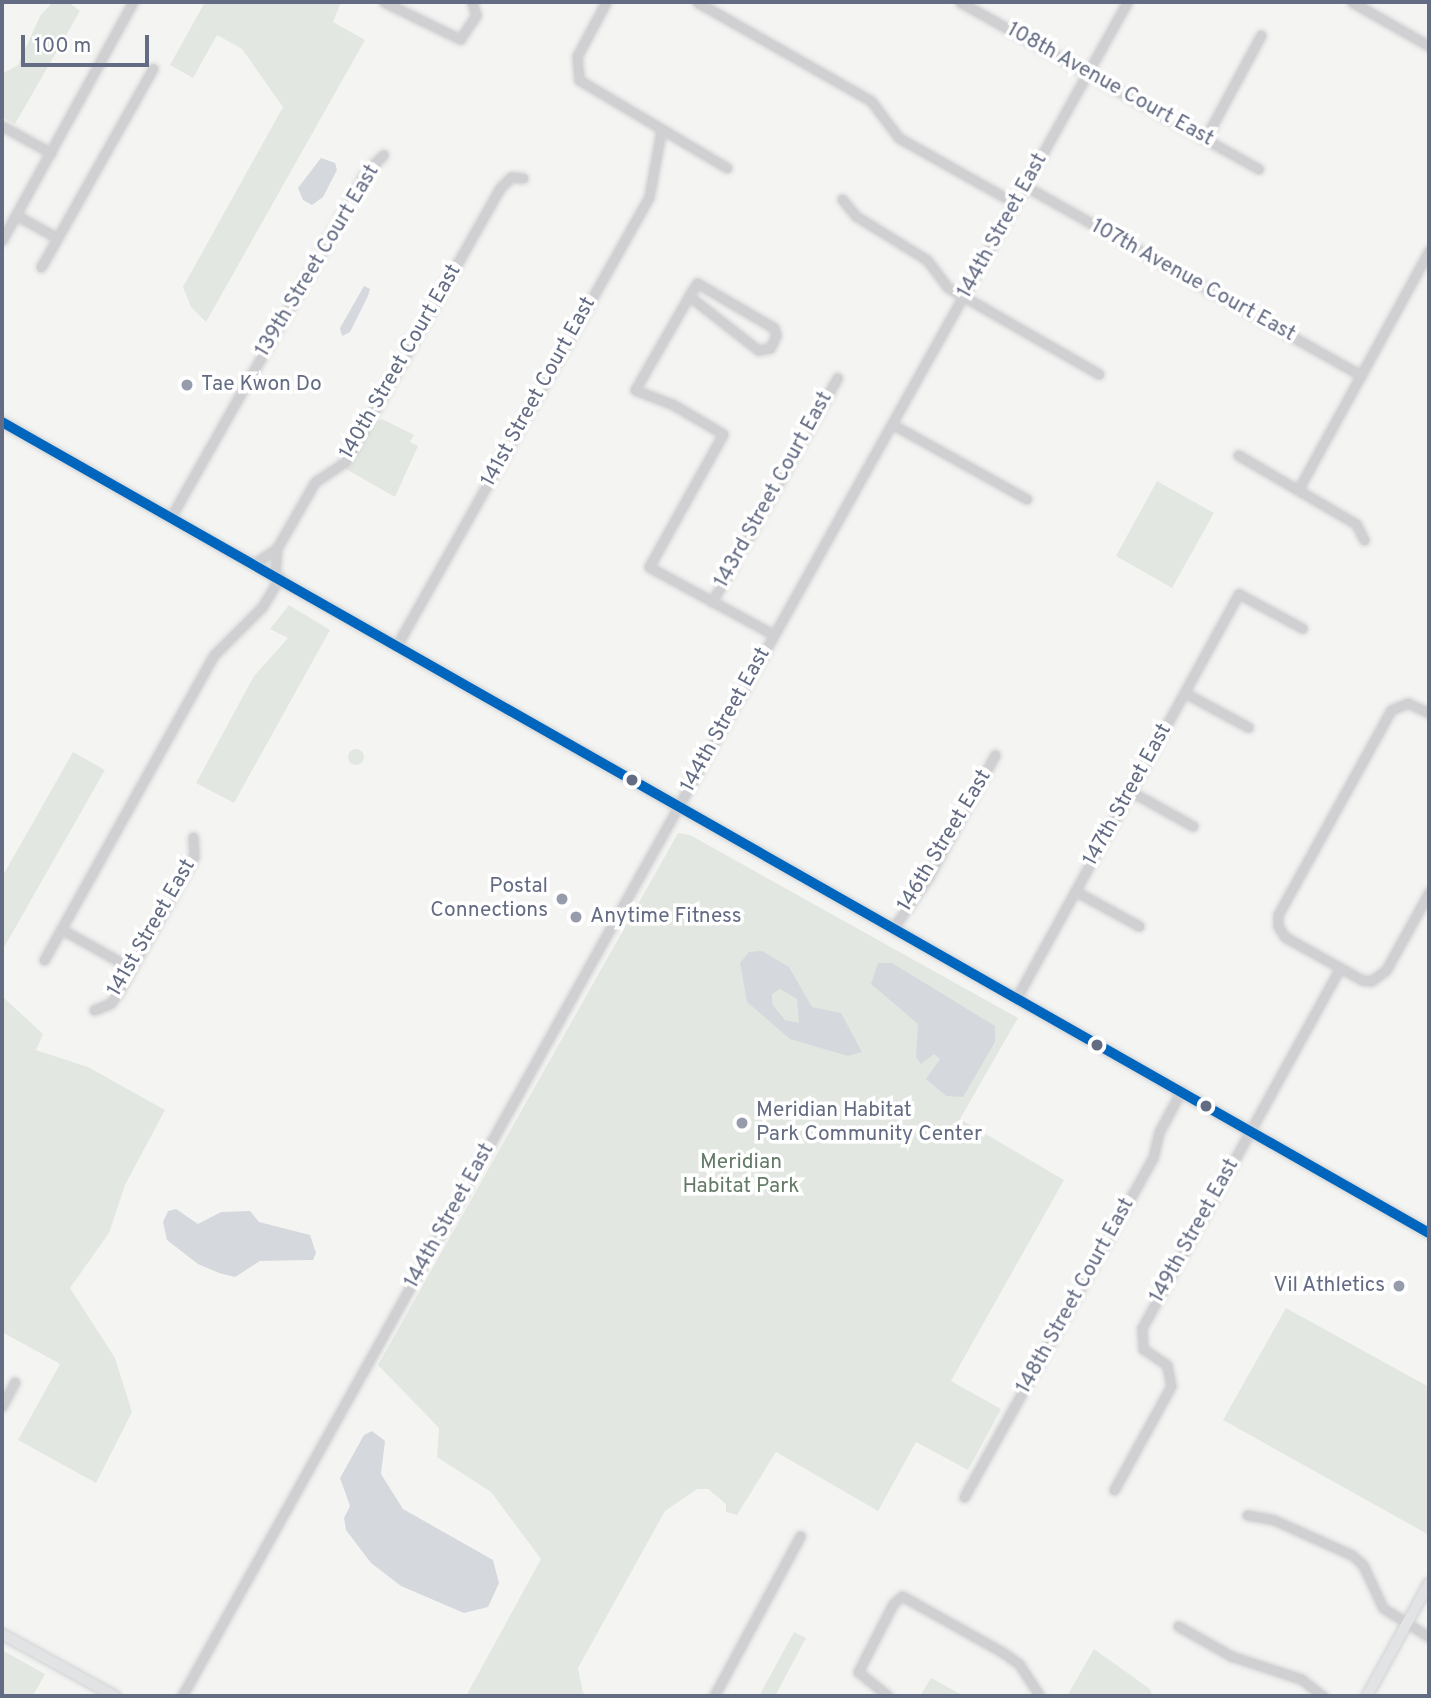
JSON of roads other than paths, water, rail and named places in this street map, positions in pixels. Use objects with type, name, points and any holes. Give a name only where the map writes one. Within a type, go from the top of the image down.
[{"type":"main road","points":[[2,422],[172,515],[1429,1233]]},
{"type":"main road","points":[[1367,1696],[1429,1583]]},
{"type":"main road","points":[[2,1634],[115,1696]]},
{"type":"street","points":[[2,240],[133,2]]},
{"type":"street","points":[[384,2],[460,40],[477,15],[472,2]]},
{"type":"street","points":[[606,2],[576,56],[576,72],[586,87],[727,168]]},
{"type":"street","points":[[697,2],[871,101],[899,138],[1015,203]]},
{"type":"street","name":"108th Avenue Court East","points":[[960,2],[1259,169]]},
{"type":"street","name":"144th Street East","points":[[182,1696],[1127,2]]},
{"type":"street","points":[[1352,2],[1429,46]]},
{"type":"street","points":[[1205,139],[1261,35]]},
{"type":"street","points":[[41,267],[153,68]]},
{"type":"street","points":[[2,126],[51,153]]},
{"type":"street","name":"141st Street Court East","points":[[397,645],[649,197],[662,131]]},
{"type":"street","name":"139th Street Court East","points":[[172,515],[367,171],[383,155]]},
{"type":"street","name":"140th Street Court East","points":[[255,563],[277,548],[310,489],[345,462],[500,188],[511,177],[523,178]]},
{"type":"street","name":"107th Avenue Court East","points":[[1024,186],[1361,375]]},
{"type":"street","points":[[842,200],[856,216],[927,260],[947,287],[1099,374]]},
{"type":"street","points":[[16,215],[57,238]]},
{"type":"street","points":[[1298,489],[1429,251]]},
{"type":"street","points":[[689,296],[758,350],[765,350],[774,342],[774,328],[697,282],[635,390],[672,404],[723,434],[649,567],[774,635]]},
{"type":"street","name":"143rd Street Court East","points":[[712,602],[837,378]]},
{"type":"street","points":[[892,424],[1027,499]]},
{"type":"street","points":[[1238,455],[1356,524],[1364,540]]},
{"type":"street","name":"140th Street Court East","points":[[44,960],[214,654],[262,607],[277,576],[277,548]]},
{"type":"street","name":"147th Street East","points":[[1017,997],[1239,594],[1302,628]]},
{"type":"street","points":[[1185,693],[1248,727]]},
{"type":"street","points":[[1429,713],[1401,703],[1391,710],[1278,915],[1278,926],[1285,937],[1362,980],[1376,979],[1429,892]]},
{"type":"street","name":"146th Street East","points":[[894,927],[929,876],[995,755]]},
{"type":"street","points":[[1130,791],[1193,826]]},
{"type":"street","name":"141st Street East","points":[[94,1010],[111,1003],[194,857],[193,837]]},
{"type":"street","points":[[1075,891],[1139,926]]},
{"type":"street","points":[[61,929],[131,968]]},
{"type":"street","name":"149th Street East","points":[[1114,1490],[1171,1386],[1167,1366],[1143,1349],[1142,1328],[1340,968]]},
{"type":"street","name":"148th Street Court East","points":[[964,1497],[1153,1158],[1159,1132],[1181,1091]]},
{"type":"street","points":[[2,1406],[15,1382]]},
{"type":"street","points":[[1247,1515],[1274,1520],[1352,1555],[1363,1565],[1383,1608],[1406,1625],[1429,1637]]},
{"type":"street","points":[[714,1696],[800,1536]]},
{"type":"street","points":[[888,1696],[859,1672],[887,1614],[902,1596],[1019,1664],[1040,1696]]},
{"type":"street","points":[[1178,1626],[1239,1659],[1301,1679],[1323,1696]]},
{"type":"place","name":"Tae Kwon Do","points":[[187,385]]},
{"type":"place","name":"Postal Connections","points":[[562,899]]},
{"type":"place","name":"Anytime Fitness","points":[[576,917]]},
{"type":"place","name":"Meridian Habitat Park Community Center","points":[[742,1123]]},
{"type":"place","name":"Vil Athletics","points":[[1399,1286]]},
{"type":"park label","name":"Meridian Habitat Park","points":[[741,1175]]}]
